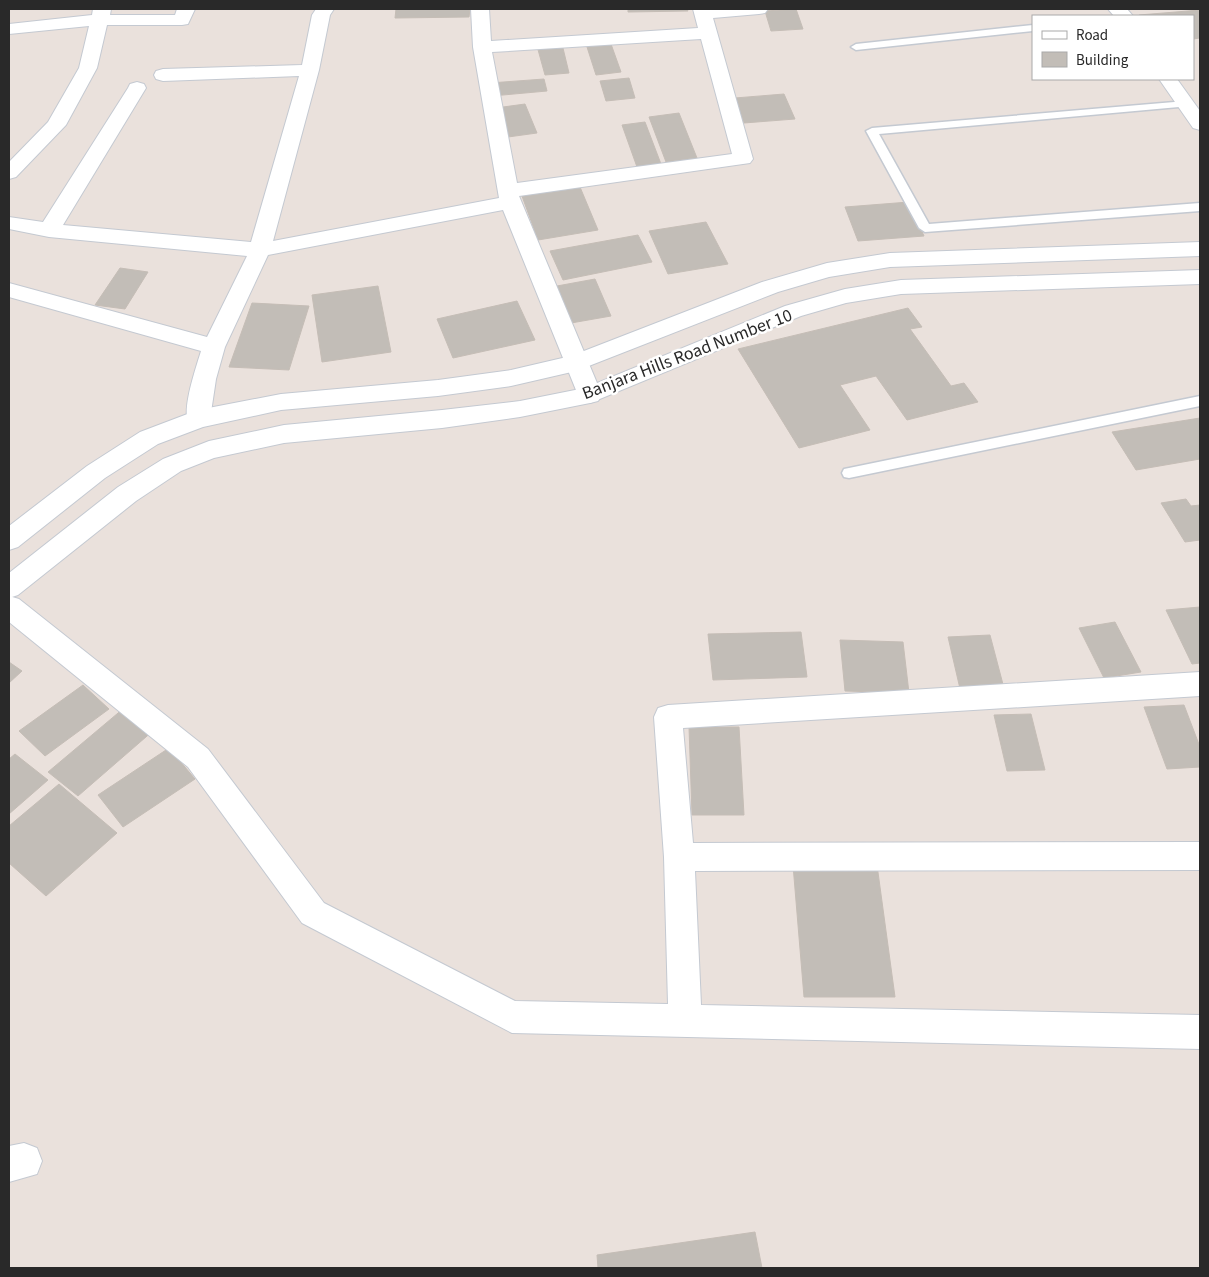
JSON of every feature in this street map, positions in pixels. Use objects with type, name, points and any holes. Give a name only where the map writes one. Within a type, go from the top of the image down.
[{"type":"street","points":[[9,29],[101,14],[182,20],[186,9]]},
{"type":"street","points":[[198,419],[204,379],[214,347],[260,250],[310,70],[321,15],[325,9]]},
{"type":"street","points":[[480,9],[482,47],[508,197],[590,394]]},
{"type":"street","points":[[9,223],[49,230],[260,250],[508,197],[744,159],[702,11],[759,9]]},
{"type":"street","points":[[9,173],[56,125],[88,68],[101,14]]},
{"type":"street","points":[[482,47],[709,33]]},
{"type":"street","points":[[163,75],[310,70]]},
{"type":"street","points":[[1169,80],[1200,124]]},
{"type":"street","points":[[49,230],[137,88]]},
{"type":"street","name":"Banjara Hills Road Number 10","points":[[9,540],[96,472],[149,438],[198,419],[281,402],[438,388],[511,378],[576,363],[770,286],[827,270],[890,260],[1200,249]]},
{"type":"street","name":"Banjara Hills Road Number 10","points":[[9,588],[127,494],[172,464],[209,450],[284,434],[442,419],[520,409],[590,394],[793,311],[845,296],[901,287],[1200,278]]},
{"type":"street","points":[[9,290],[214,347]]},
{"type":"street","points":[[9,607],[198,758],[314,913],[512,1017],[1200,1032]]},
{"type":"street","points":[[685,1022],[679,857],[668,717],[1200,684]]},
{"type":"street","points":[[679,857],[1200,856]]},
{"type":"lane","points":[[856,47],[1032,28]]},
{"type":"lane","points":[[1186,104],[872,131],[925,228],[1200,207]]},
{"type":"lane","points":[[849,473],[1200,401]]},
{"type":"building","points":[[396,9],[470,9],[469,17],[395,18]]},
{"type":"building","points":[[628,9],[687,9],[688,11],[628,12]]},
{"type":"building","points":[[796,9],[803,29],[771,31],[765,11]]},
{"type":"building","points":[[1200,10],[1200,38],[1194,39],[1194,15],[1139,15]]},
{"type":"building","points":[[562,44],[569,73],[545,75],[537,46]]},
{"type":"building","points":[[611,44],[621,72],[596,75],[587,47]]},
{"type":"building","points":[[629,78],[635,98],[606,101],[600,81]]},
{"type":"building","points":[[544,79],[547,91],[492,96],[490,83]]},
{"type":"building","points":[[784,94],[795,119],[744,123],[735,98]]},
{"type":"building","points":[[525,104],[537,133],[508,137],[496,108]]},
{"type":"building","points":[[679,113],[697,158],[666,162],[649,117]]},
{"type":"building","points":[[645,122],[661,164],[637,167],[622,125]]},
{"type":"building","points":[[580,187],[598,230],[538,240],[522,196]]},
{"type":"building","points":[[909,202],[924,236],[858,241],[845,207]]},
{"type":"building","points":[[706,222],[728,264],[668,274],[649,231]]},
{"type":"building","points":[[638,235],[652,262],[563,280],[550,251]]},
{"type":"building","points":[[120,268],[148,272],[125,309],[95,305]]},
{"type":"building","points":[[595,279],[611,316],[571,323],[557,286]]},
{"type":"building","points":[[378,286],[391,352],[322,362],[312,295]]},
{"type":"building","points":[[517,301],[535,340],[453,358],[437,319]]},
{"type":"building","points":[[252,303],[309,306],[289,370],[229,367]]},
{"type":"building","points":[[908,308],[922,327],[910,329],[951,386],[964,383],[978,402],[907,420],[876,376],[840,385],[870,430],[799,448],[738,349]]},
{"type":"building","points":[[1200,418],[1200,459],[1136,470],[1112,432]]},
{"type":"building","points":[[1186,499],[1191,506],[1200,505],[1200,540],[1185,542],[1161,503]]},
{"type":"building","points":[[1200,607],[1200,663],[1192,664],[1166,610]]},
{"type":"building","points":[[1115,622],[1141,672],[1104,678],[1079,628]]},
{"type":"building","points":[[801,632],[807,677],[713,680],[708,634]]},
{"type":"building","points":[[990,635],[1005,692],[961,693],[948,637]]},
{"type":"building","points":[[840,640],[903,642],[909,693],[845,691]]},
{"type":"building","points":[[9,662],[22,671],[9,683]]},
{"type":"building","points":[[83,685],[109,709],[45,756],[19,731]]},
{"type":"building","points":[[1184,705],[1200,747],[1200,767],[1167,769],[1144,707]]},
{"type":"building","points":[[124,708],[154,730],[78,796],[48,772]]},
{"type":"building","points":[[1031,714],[1045,770],[1007,771],[994,715]]},
{"type":"building","points":[[689,727],[739,727],[744,815],[692,815]]},
{"type":"building","points":[[169,748],[195,779],[123,827],[98,795]]},
{"type":"building","points":[[15,754],[48,780],[9,814],[9,759]]},
{"type":"building","points":[[59,784],[117,833],[46,896],[9,863],[9,826]]},
{"type":"building","points":[[793,865],[877,865],[895,997],[804,997]]},
{"type":"building","points":[[755,1232],[762,1268],[598,1268],[597,1255]]}]
